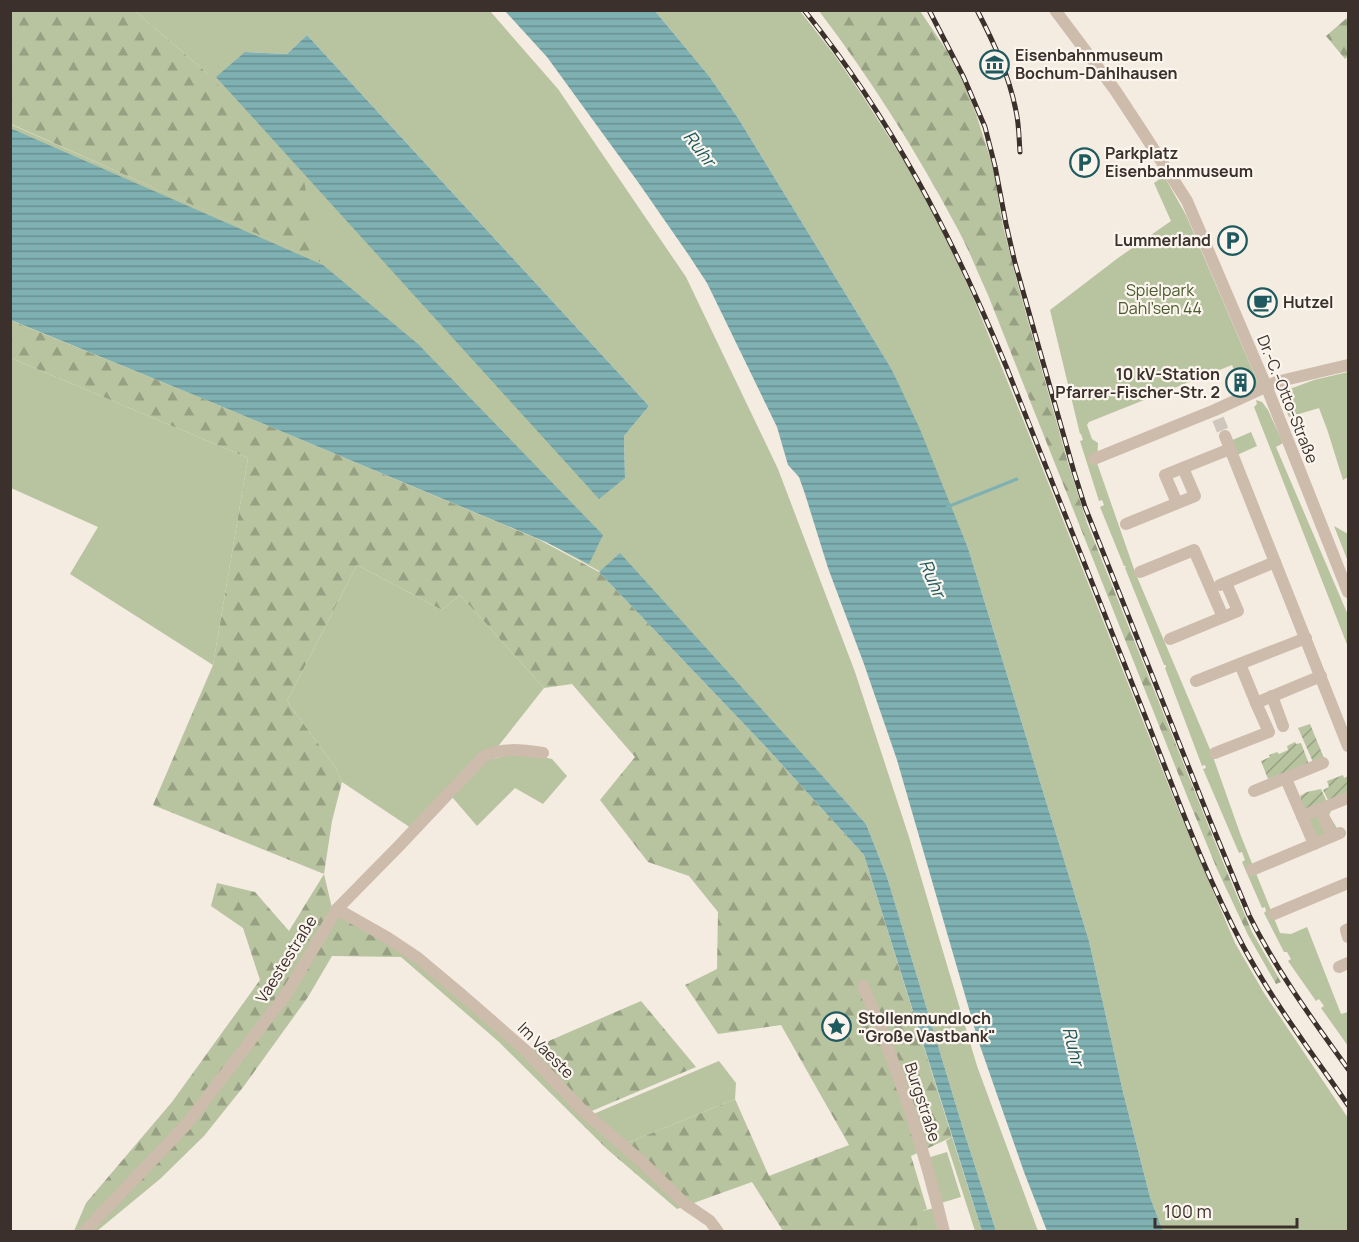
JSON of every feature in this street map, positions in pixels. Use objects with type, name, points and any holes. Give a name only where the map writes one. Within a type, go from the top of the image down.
[{"type":"street","name":"Dr.-C.-Otto-Straße","points":[[1054,10],[1115,90],[1186,201],[1267,387],[1348,592]]},
{"type":"street","points":[[1094,459],[1216,414],[1276,382],[1348,365]]},
{"type":"street","points":[[1225,436],[1348,746]]},
{"type":"street","points":[[1177,503],[1165,475],[1230,449]]},
{"type":"street","points":[[1126,524],[1195,496],[1183,468]]},
{"type":"street","points":[[1140,572],[1194,550],[1223,617]]},
{"type":"street","points":[[1211,589],[1275,562]]},
{"type":"street","points":[[1170,639],[1238,611],[1226,583]]},
{"type":"street","points":[[1196,681],[1306,638]]},
{"type":"street","points":[[1240,664],[1269,732]]},
{"type":"street","points":[[1256,703],[1321,676]]},
{"type":"street","points":[[1215,753],[1288,723],[1272,696]]},
{"type":"street","name":"Vaestestraße","points":[[84,1232],[186,1125],[287,993],[337,909],[483,757],[492,752],[524,750],[543,753]]},
{"type":"street","points":[[1254,791],[1323,763]]},
{"type":"street","points":[[1286,778],[1314,844]]},
{"type":"street","points":[[1302,816],[1348,798]]},
{"type":"street","points":[[1252,870],[1314,844],[1334,831],[1320,808]]},
{"type":"street","points":[[1274,914],[1348,883]]},
{"type":"street","name":"Im Vaeste","points":[[337,909],[418,958],[461,994],[525,1050],[584,1111],[686,1203],[710,1221],[718,1232]]},
{"type":"street","points":[[1348,929],[1346,930],[1348,937]]},
{"type":"street","name":"Burgstraße","points":[[863,986],[909,1107],[944,1232]]},
{"type":"green space","points":[[11,10],[135,11],[207,73],[303,176],[320,262],[11,124]]},
{"type":"green space","points":[[135,11],[490,11],[558,89],[686,277],[778,469],[855,672],[909,837],[977,1066],[1038,1231],[996,1231],[887,877],[866,824],[777,727],[603,573],[546,542],[11,320],[10,124],[319,261],[207,73]],"holes":[[[307,35],[649,406],[624,436],[625,478],[245,52],[287,54]]]},
{"type":"green space","points":[[655,11],[800,11],[833,53],[906,164],[944,233],[975,302],[1176,804],[1235,943],[1264,993],[1348,1118],[1348,1231],[1163,1231],[1150,1197],[1123,1092],[1089,941],[968,548],[891,368],[738,118],[709,76]]},
{"type":"green space","points":[[819,11],[920,11],[947,51],[964,84],[993,167],[1003,226],[1018,285],[1087,523],[1252,932],[1281,982],[1276,984],[1248,935],[1217,869],[988,295],[964,241],[924,168],[891,115]]},
{"type":"green space","points":[[1348,17],[1348,56],[1345,59],[1326,36]]},
{"type":"green space","name":"Spielpark Dahl’sen 44","points":[[1164,176],[1186,215],[1259,385],[1243,392],[1232,365],[1089,422],[1087,425],[1092,439],[1098,443],[1097,463],[1135,572],[1212,754],[1241,836],[1280,933],[1291,934],[1307,927],[1341,1014],[1348,1012],[1348,1046],[1321,1008],[1324,1006],[1319,999],[1316,1001],[1288,961],[1291,959],[1287,952],[1284,952],[1264,913],[1265,907],[1262,908],[1242,862],[1245,860],[1242,852],[1239,853],[1203,769],[1206,768],[1205,765],[1202,766],[1165,668],[1166,665],[1164,665],[1126,566],[1124,566],[1100,507],[1104,505],[1102,500],[1099,501],[1080,441],[1083,440],[1050,310],[1171,221],[1154,183]]},
{"type":"green space","points":[[10,320],[538,539],[599,572],[765,746],[864,855],[952,1137],[911,1156],[927,1209],[915,1214],[919,1231],[783,1231],[752,1182],[677,1209],[608,1150],[499,1042],[401,957],[332,956],[308,997],[244,1086],[204,1136],[160,1179],[97,1231],[74,1231],[86,1203],[172,1102],[260,980],[243,928],[211,906],[217,883],[255,892],[289,931],[324,874],[153,805],[213,665],[248,458],[11,358]],"holes":[[[357,565],[442,610],[460,595],[544,688],[572,684],[635,757],[600,800],[648,862],[689,876],[718,912],[717,969],[685,985],[718,1034],[781,1025],[849,1145],[769,1176],[735,1099],[625,1144],[404,949],[332,908],[324,874],[332,821],[342,782],[336,768],[287,701]]]},
{"type":"green space","points":[[11,358],[248,458],[213,665],[70,574],[98,527],[11,488]]},
{"type":"green space","points":[[1348,372],[1348,477],[1343,480],[1319,408],[1289,417],[1279,393],[1314,380]]},
{"type":"green space","points":[[1256,400],[1262,402],[1268,410],[1283,443],[1276,447],[1348,615],[1348,647],[1254,407],[1257,404]]},
{"type":"green space","points":[[1251,432],[1257,446],[1237,455],[1230,441]]},
{"type":"green space","points":[[1334,526],[1348,534],[1347,559]]},
{"type":"green space","points":[[357,565],[442,610],[460,595],[544,688],[492,754],[493,759],[522,752],[552,759],[567,776],[543,804],[515,788],[477,826],[446,790],[411,828],[342,782],[336,768],[287,701]]},
{"type":"green space","points":[[1310,724],[1324,758],[1313,762],[1298,728]]},
{"type":"green space","points":[[1295,742],[1296,744],[1301,743],[1309,764],[1268,779],[1261,761],[1270,757],[1269,755],[1288,750],[1287,746]]},
{"type":"green space","points":[[1343,775],[1344,778],[1348,776],[1348,794],[1328,800],[1323,790],[1329,787],[1327,781]]},
{"type":"green space","points":[[1321,789],[1327,802],[1306,810],[1298,801],[1300,796],[1307,792]]},
{"type":"green space","points":[[1325,805],[1331,811],[1329,815],[1340,833],[1317,839],[1305,811]]},
{"type":"green space","points":[[641,1001],[696,1067],[587,1113],[528,1050]]},
{"type":"green space","points":[[719,1061],[736,1083],[735,1099],[625,1144],[591,1115]]},
{"type":"green space","points":[[952,1137],[982,1231],[975,1231],[946,1141]]},
{"type":"green space","points":[[947,1152],[961,1197],[941,1203],[927,1158]]},
{"type":"green space","points":[[934,1208],[940,1231],[919,1231],[914,1213]]},
{"type":"water","name":"Ruhr","points":[[505,11],[655,11],[709,76],[738,118],[891,368],[919,427],[968,548],[1089,941],[1123,1092],[1150,1197],[1163,1231],[1047,1231],[978,1040],[897,760],[828,568],[799,477],[788,465],[777,427],[707,283],[638,182],[547,57]]},
{"type":"water","points":[[307,35],[649,406],[624,436],[625,478],[599,499],[216,77],[245,52],[287,54]]},
{"type":"water","points":[[10,128],[323,265],[418,344],[603,535],[589,564],[546,542],[11,320]]},
{"type":"water","points":[[620,553],[866,824],[887,877],[996,1231],[982,1231],[864,855],[765,746],[599,572]]},
{"type":"waterway","points":[[947,507],[1017,479]]},
{"type":"tunnel","points":[[1218,419],[1225,436]]},
{"type":"railway","points":[[804,10],[865,93],[918,180],[942,226],[1006,366],[1203,862],[1243,946],[1267,987],[1348,1105]]},
{"type":"railway","points":[[929,10],[964,78],[985,127],[1015,263],[1085,507],[1249,915],[1283,975],[1348,1069]]},
{"type":"railway","points":[[977,10],[995,47],[1013,98],[1020,152]]},
{"type":"place","name":"Eisenbahnmuseum Bochum-Dahlhausen","points":[[994,64]]},
{"type":"place","name":"Parkplatz Eisenbahnmuseum","points":[[1084,162]]},
{"type":"place","name":"Lummerland","points":[[1232,240]]},
{"type":"place","name":"Hutzel","points":[[1262,302]]},
{"type":"place","name":"10 kV-Station Pfarrer-Fischer-Str. 2","points":[[1241,383]]},
{"type":"place","name":"Stollenmundloch \"Große Vastbank\"","points":[[837,1027]]}]
